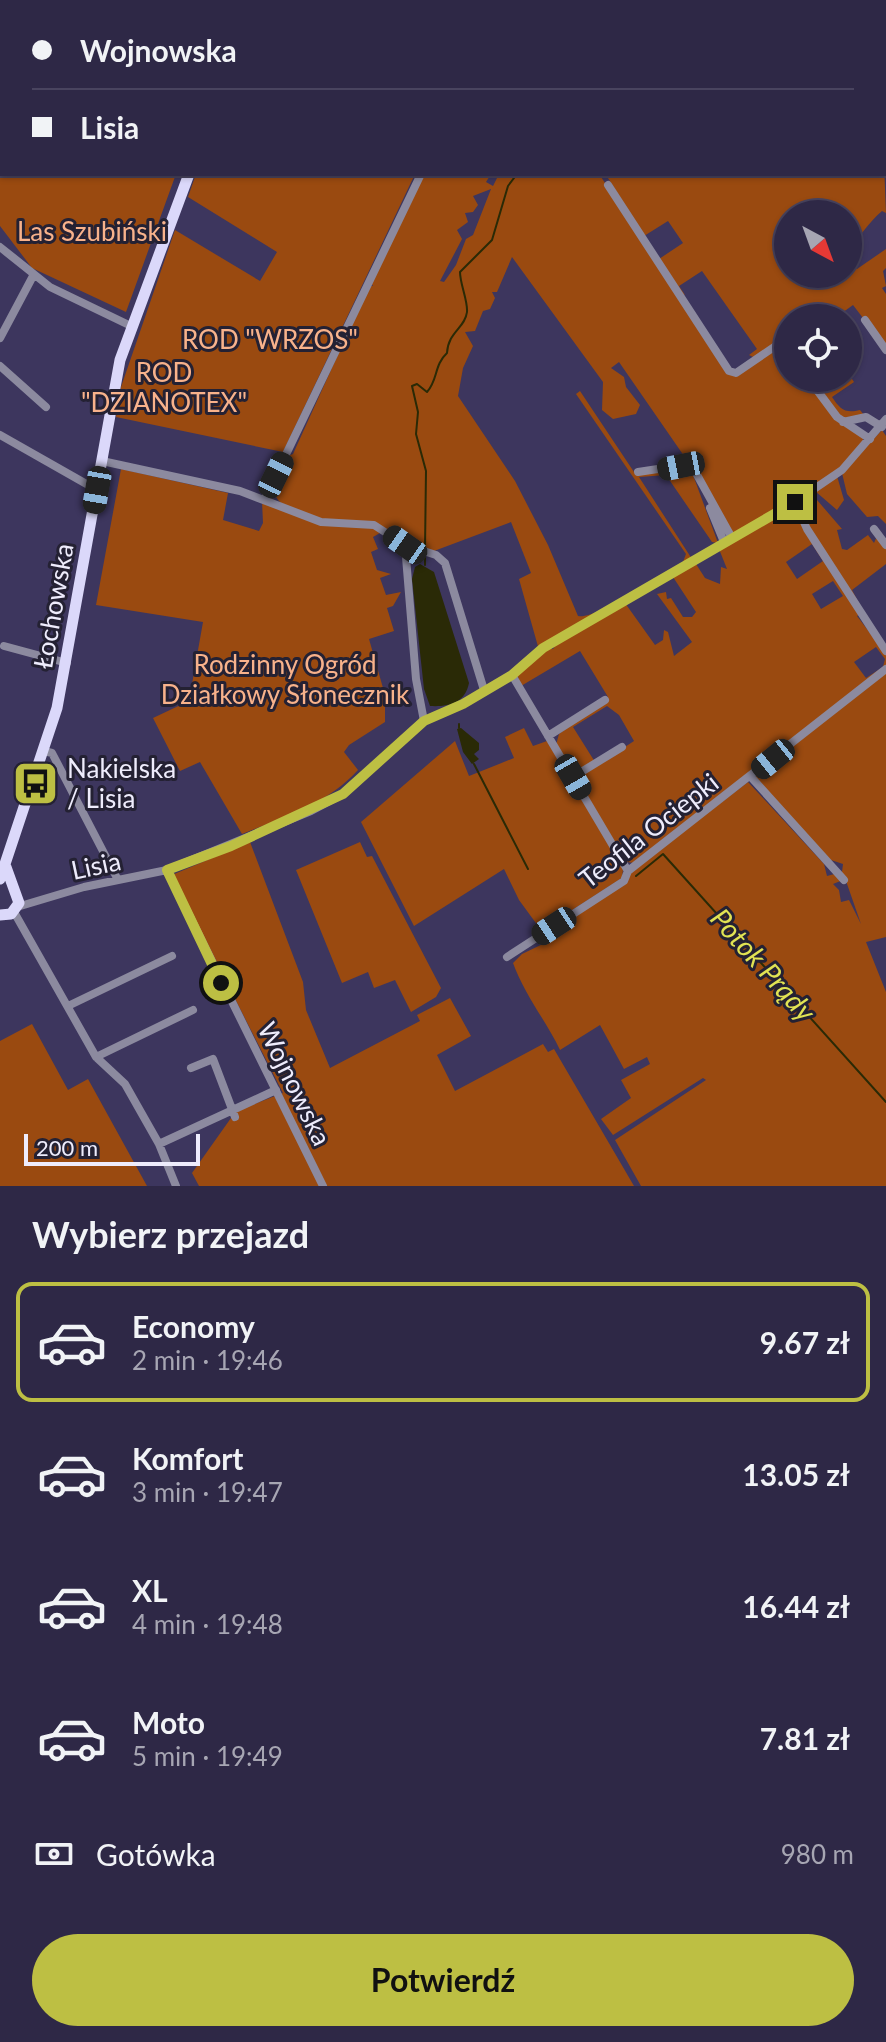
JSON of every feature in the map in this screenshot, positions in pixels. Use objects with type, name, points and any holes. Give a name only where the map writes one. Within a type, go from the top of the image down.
[{"type":"main road","name":"Łochowska","points":[[0,879],[44,751],[67,663],[120,360],[188,176]]},
{"type":"main road","points":[[5,859],[9,889],[7,914]]},
{"type":"street","points":[[265,498],[420,176]]},
{"type":"street","points":[[608,185],[729,371],[736,373],[774,347]]},
{"type":"street","points":[[0,247],[33,276],[59,293],[131,326]]},
{"type":"street","points":[[0,338],[33,276]]},
{"type":"street","points":[[865,320],[886,350]]},
{"type":"street","points":[[0,366],[46,407]]},
{"type":"street","points":[[819,392],[843,422],[870,439]]},
{"type":"street","points":[[843,422],[866,417],[884,423]]},
{"type":"street","name":"Lisia","points":[[7,914],[40,899],[167,870],[220,850],[343,794],[424,721],[512,675],[543,648],[795,502],[842,470],[884,423]]},
{"type":"street","points":[[0,435],[97,490]]},
{"type":"street","points":[[102,461],[265,498],[321,522],[374,525],[405,545],[436,555],[445,563],[484,690]]},
{"type":"street","points":[[638,472],[691,464],[728,540]]},
{"type":"street","points":[[795,502],[807,529],[886,651]]},
{"type":"street","points":[[874,529],[886,545]]},
{"type":"street","points":[[405,545],[416,679],[424,721]]},
{"type":"street","points":[[4,646],[67,663]]},
{"type":"street","name":"Teofila Ociepki","points":[[507,957],[624,881],[628,871],[886,669]]},
{"type":"street","points":[[512,675],[628,871]]},
{"type":"street","points":[[548,736],[605,700]]},
{"type":"street","points":[[573,777],[622,747]]},
{"type":"street","points":[[44,751],[52,753],[118,880]]},
{"type":"street","points":[[751,777],[844,880]]},
{"type":"street","name":"Wojnowska","points":[[167,870],[323,1186]]},
{"type":"street","name":"Lisia","points":[[9,889],[40,899]]},
{"type":"street","points":[[7,914],[68,1006],[96,1057],[125,1084],[159,1144],[176,1186]]},
{"type":"street","points":[[68,1006],[172,956]]},
{"type":"street","points":[[96,1057],[193,1010]]},
{"type":"street","points":[[191,1068],[213,1059],[234,1114]]},
{"type":"street","points":[[159,1144],[234,1114],[276,1090]]},
{"type":"green space","name":"Las Szubiński","points":[[0,176],[175,176],[126,312],[32,268],[0,226]]},
{"type":"green space","points":[[195,176],[414,176],[283,452],[116,417],[121,387],[175,230],[260,281],[277,252],[188,197]]},
{"type":"green space","name":"Rodzinny Ogród Działkowy Słonecznik","points":[[421,176],[490,176],[486,182],[493,186],[498,176],[600,176],[734,375],[774,350],[774,392],[816,392],[827,408],[863,438],[863,444],[843,465],[793,505],[860,614],[857,616],[886,654],[886,666],[634,863],[627,862],[576,779],[634,741],[619,715],[607,706],[573,727],[595,762],[575,773],[556,745],[559,734],[608,697],[580,651],[521,686],[517,674],[548,648],[553,649],[559,641],[625,603],[655,645],[663,640],[664,630],[668,632],[674,656],[692,642],[657,594],[666,592],[667,599],[671,598],[683,617],[692,617],[696,612],[673,577],[696,564],[705,578],[720,584],[721,567],[727,569],[719,549],[731,533],[711,495],[619,362],[611,368],[624,377],[626,387],[640,405],[636,414],[613,419],[602,410],[603,382],[512,257],[497,292],[492,292],[495,298],[490,309],[483,311],[475,331],[465,332],[473,346],[463,368],[458,396],[515,481],[548,545],[578,616],[599,611],[630,595],[683,562],[686,554],[576,394],[580,391],[636,475],[683,469],[693,475],[718,543],[712,542],[666,475],[639,477],[692,559],[539,650],[519,579],[531,573],[511,522],[434,551],[380,533],[373,537],[378,549],[371,552],[377,570],[391,574],[380,578],[386,595],[401,592],[393,606],[387,608],[394,631],[369,639],[385,695],[385,722],[349,745],[344,752],[358,770],[346,782],[304,809],[242,834],[200,762],[180,771],[153,718],[189,701],[203,622],[96,605],[121,469],[228,493],[223,520],[259,531],[263,523],[262,501],[268,497],[282,504],[274,487],[278,475],[288,456],[293,454],[369,286],[373,286],[371,283]],"holes":[[[491,189],[473,235],[466,239],[456,265],[444,282],[440,281],[462,239],[457,230],[468,222],[465,213],[473,212],[478,205],[473,196]],[[812,544],[823,561],[797,579],[786,562]],[[833,581],[843,596],[821,609],[812,594]],[[876,647],[885,659],[883,667],[866,678],[854,662]]]},
{"type":"green space","points":[[610,176],[884,176],[886,213],[882,211],[862,232],[862,200],[774,200],[774,288],[862,288],[862,266],[886,249],[886,268],[883,271],[886,286],[882,288],[886,294],[886,348],[862,317],[862,304],[774,304],[774,350],[753,357],[749,355],[757,349],[702,271],[679,286],[685,295],[678,292],[659,259],[683,243],[668,221],[644,236],[608,178]]},
{"type":"green space","points":[[821,392],[839,392],[832,397],[843,410],[860,410],[864,415],[844,420]]},
{"type":"green space","points":[[882,430],[886,436],[886,524],[878,516],[867,517],[847,494],[842,473]]},
{"type":"green space","points":[[837,476],[844,500],[837,510],[815,491]]},
{"type":"green space","points":[[811,493],[842,529],[837,530],[842,549],[847,550],[868,535],[874,543],[877,536],[886,547],[886,564],[852,590],[867,619],[798,510],[798,503]]},
{"type":"green space","points":[[886,672],[886,937],[866,942],[886,992],[886,1186],[641,1186],[615,1140],[706,1080],[703,1078],[613,1135],[601,1119],[631,1098],[621,1080],[650,1064],[647,1057],[624,1069],[600,1025],[560,1050],[513,963],[522,954],[547,942],[569,919],[748,782],[824,864],[827,876],[842,872],[843,864],[828,859],[755,778]],"holes":[[[846,881],[861,924],[849,900],[841,902],[839,890],[833,884]]]},
{"type":"green space","points":[[524,728],[533,746],[547,741],[623,869],[622,878],[541,930],[519,900],[504,869],[414,926],[361,822],[455,741],[469,776],[514,758],[505,737]]},
{"type":"green space","points":[[250,842],[303,982],[306,1010],[330,1068],[420,1021],[417,1015],[450,998],[471,1036],[437,1055],[455,1091],[543,1044],[548,1052],[554,1049],[634,1186],[325,1186],[280,1094],[283,1093],[172,875]]},
{"type":"green space","points":[[360,842],[367,857],[372,856],[441,988],[436,997],[411,1012],[395,980],[374,988],[368,972],[342,983],[296,870]]},
{"type":"green space","points":[[32,1024],[68,1090],[88,1079],[147,1186],[0,1186],[0,1041]]},
{"type":"green space","points":[[275,1096],[321,1186],[199,1186],[192,1173],[231,1118],[237,1111]]},
{"type":"shaded area","points":[[420,564],[434,572],[469,683],[460,699],[444,706],[430,706],[424,689],[412,579],[415,567]]},
{"type":"shaded area","points":[[461,728],[479,743],[479,750],[474,754],[479,759],[472,764],[463,752],[457,729]]},
{"type":"waterway","name":"Potok Prądy","points":[[425,549],[426,471],[416,434],[418,412],[412,386],[417,384],[427,392],[447,353],[450,340],[466,317],[460,272],[492,240],[508,186],[516,176]]},
{"type":"waterway","name":"Potok Prądy","points":[[425,555],[425,565]]},
{"type":"waterway","name":"Potok Prądy","points":[[474,764],[528,869]]},
{"type":"waterway","name":"Potok Prądy","points":[[636,876],[663,854],[886,1102]]},
{"type":"place","name":"Nakielska / Lisia","points":[[36,784]]},
{"type":"route","points":[[221,983],[167,870],[231,846],[343,794],[424,721],[463,704],[512,675],[543,648],[795,502]]},
{"type":"park label","name":"ROD \"WRZOS\"","points":[[270,340]]},
{"type":"park label","name":"ROD \"DZIANOTEX\"","points":[[164,388]]}]
